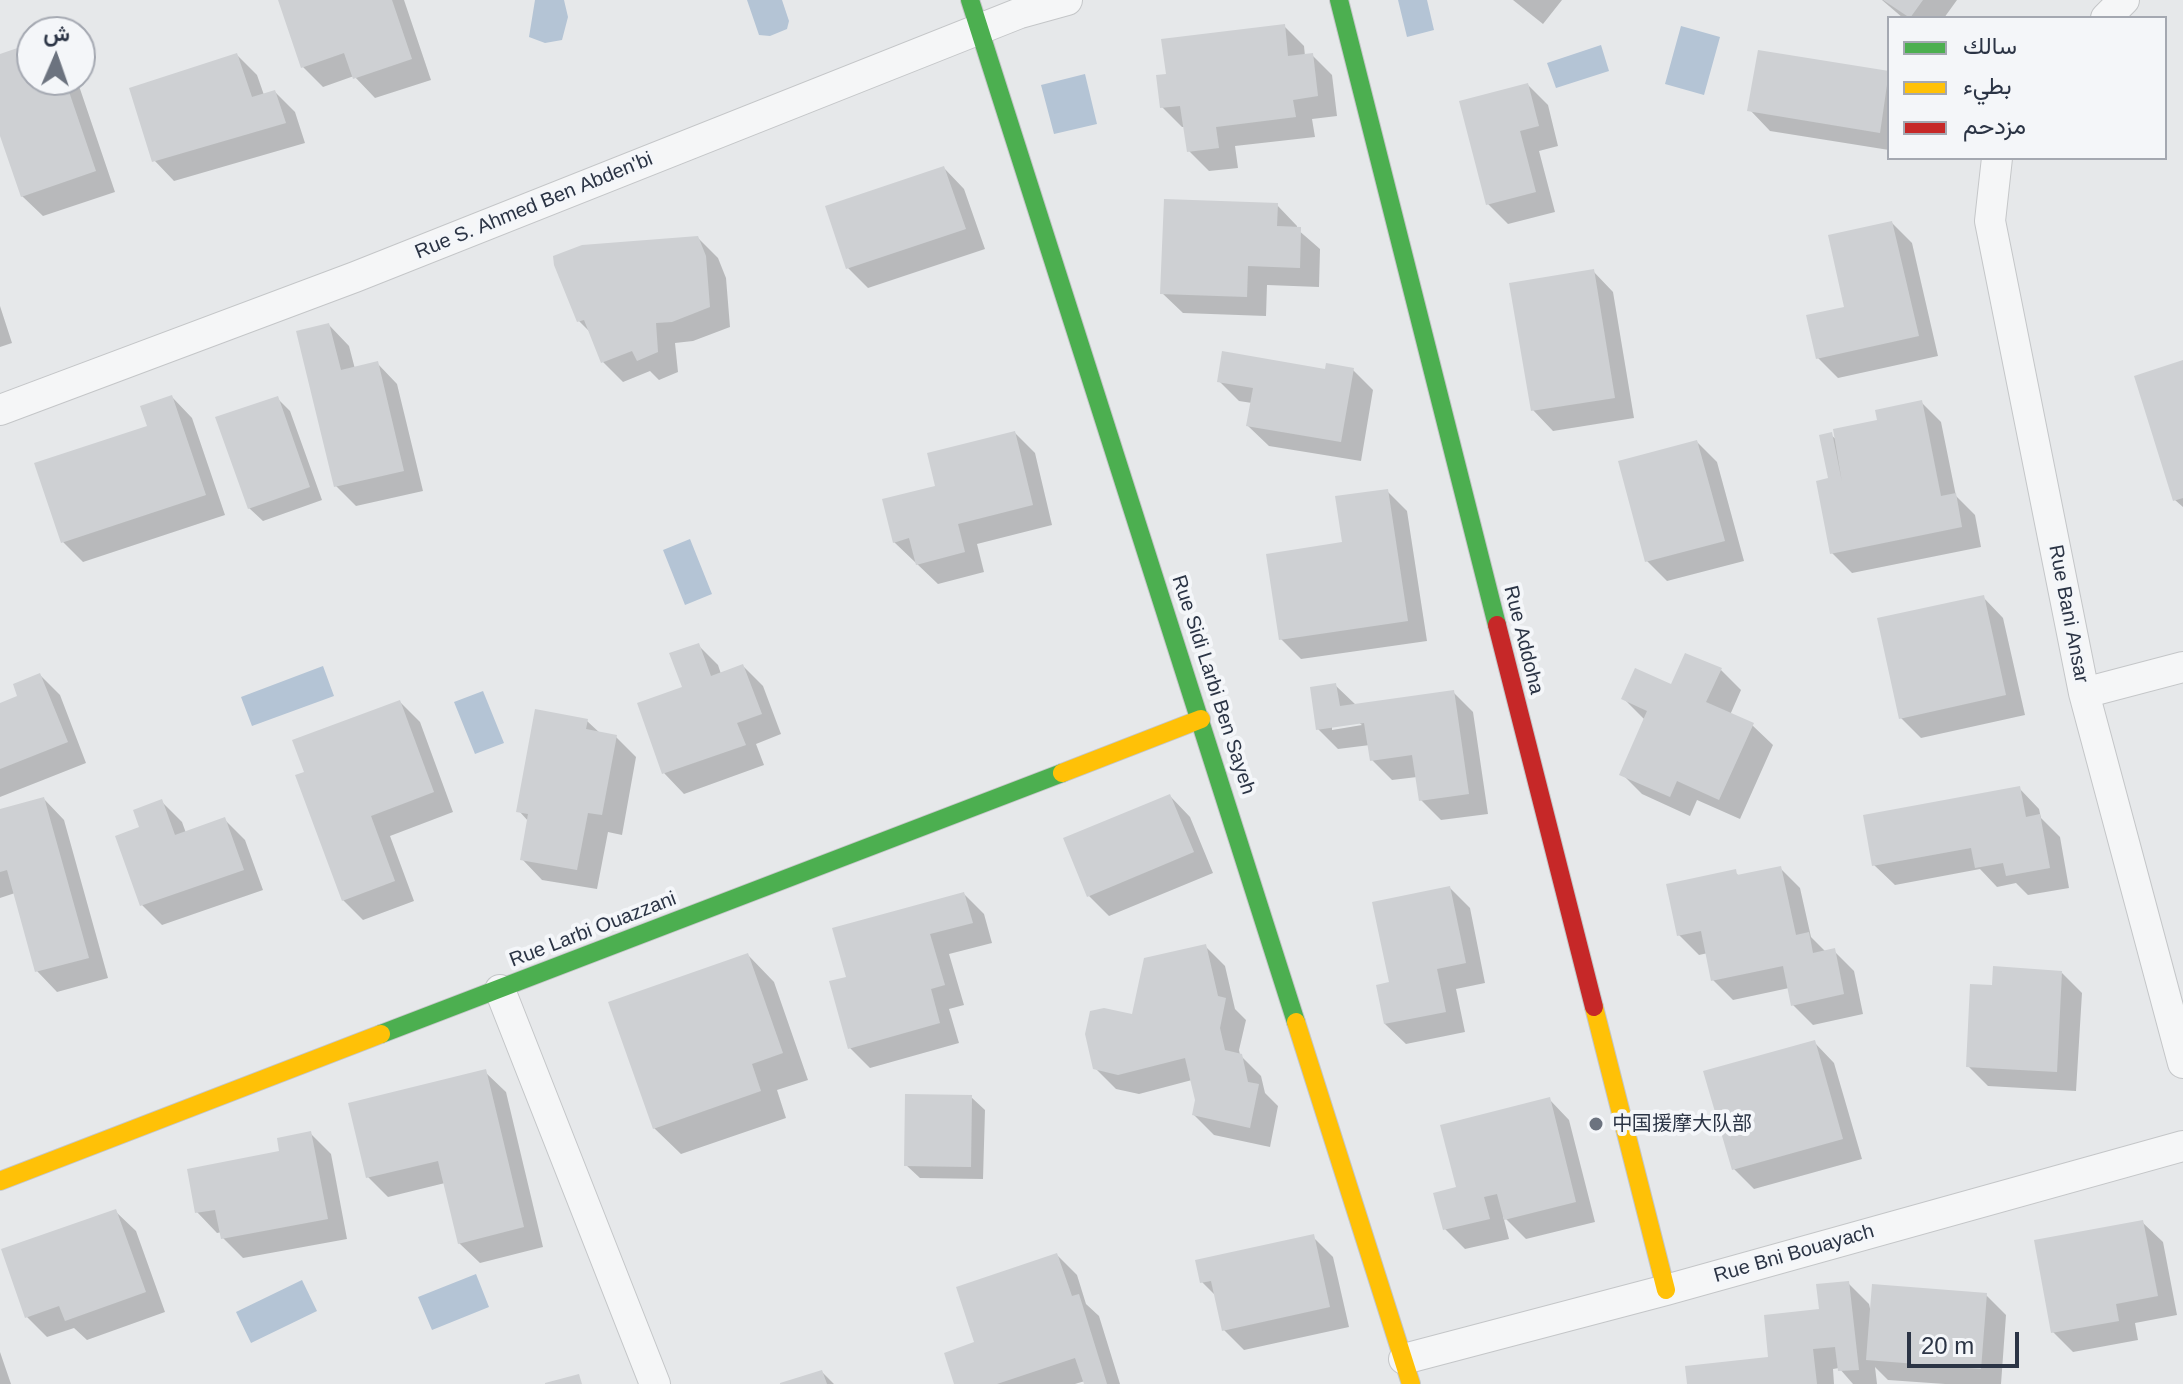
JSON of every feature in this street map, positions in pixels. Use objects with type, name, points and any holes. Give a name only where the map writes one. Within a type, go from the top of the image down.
[{"type":"street","name":"Rue Sidi Larbi Ben Sayeh","points":[[970,0],[1407,1372]]},
{"type":"street","name":"Rue S. Ahmed Ben Abden'bi","points":[[0,410],[370,271],[1020,13],[1067,0]]},
{"type":"street","name":"Rue Addoha","points":[[1339,0],[1666,1290]]},
{"type":"street","points":[[2108,16],[2124,0]]},
{"type":"street","name":"Rue Bani Ansar","points":[[1997,160],[1990,221],[2084,693],[2183,1063]]},
{"type":"street","points":[[2084,693],[2183,667]]},
{"type":"street","name":"Rue Larbi Ouazzani","points":[[0,1181],[1201,719]]},
{"type":"street","points":[[500,990],[655,1384]]},
{"type":"street","name":"Rue Bni Bouayach","points":[[1407,1372],[1666,1290],[2183,1146]]},
{"type":"water","points":[[535,0],[564,0],[568,17],[562,40],[545,43],[529,37]]},
{"type":"water","points":[[747,0],[782,0],[789,21],[787,29],[770,36],[759,35]]},
{"type":"water","points":[[1398,0],[1427,0],[1434,30],[1407,37]]},
{"type":"water","points":[[1681,26],[1720,37],[1704,95],[1665,84]]},
{"type":"water","points":[[1601,45],[1609,71],[1556,88],[1547,63]]},
{"type":"water","points":[[1085,74],[1097,124],[1054,134],[1041,85]]},
{"type":"water","points":[[690,539],[712,594],[685,605],[663,550]]},
{"type":"water","points":[[323,666],[334,696],[252,726],[241,697]]},
{"type":"water","points":[[483,691],[504,743],[475,754],[454,702]]},
{"type":"water","points":[[476,1274],[489,1307],[432,1330],[418,1297]]},
{"type":"water","points":[[302,1280],[317,1311],[251,1343],[236,1312]]},
{"type":"building","points":[[278,0],[392,0],[412,59],[353,79],[344,53],[301,68]]},
{"type":"building","points":[[1883,0],[1923,0],[1911,16]]},
{"type":"building","points":[[1285,24],[1288,56],[1313,53],[1318,96],[1293,100],[1296,117],[1216,127],[1219,148],[1187,152],[1180,106],[1160,108],[1156,75],[1166,74],[1161,39]]},
{"type":"building","points":[[16,48],[16,96],[70,96],[96,171],[21,197],[0,136],[0,54]]},
{"type":"building","points":[[1758,50],[1887,71],[1880,133],[1747,111]]},
{"type":"building","points":[[237,53],[252,97],[275,90],[286,123],[152,162],[129,88]]},
{"type":"building","points":[[1528,83],[1539,126],[1520,131],[1536,192],[1486,205],[1459,101]]},
{"type":"building","points":[[944,166],[966,229],[846,269],[825,206]]},
{"type":"building","points":[[1164,199],[1278,203],[1277,226],[1301,227],[1300,268],[1248,266],[1247,297],[1160,294]]},
{"type":"building","points":[[1892,221],[1919,336],[1816,359],[1806,315],[1844,307],[1828,235]]},
{"type":"building","points":[[698,236],[706,256],[710,307],[672,322],[656,323],[658,352],[637,361],[632,351],[601,363],[584,320],[577,322],[553,256],[582,245]]},
{"type":"building","points":[[1594,269],[1615,398],[1531,411],[1509,283]]},
{"type":"building","points":[[329,323],[341,370],[378,361],[404,471],[334,487],[296,331]]},
{"type":"building","points":[[1222,351],[1325,369],[1326,363],[1354,368],[1341,442],[1246,426],[1253,388],[1217,382]]},
{"type":"building","points":[[2183,360],[2183,498],[2173,501],[2134,376]]},
{"type":"building","points":[[172,395],[206,495],[61,543],[34,463],[147,426],[140,406]]},
{"type":"building","points":[[278,396],[310,487],[248,509],[215,417]]},
{"type":"building","points":[[1922,400],[1941,496],[1956,493],[1962,527],[1830,554],[1816,481],[1828,478],[1819,435],[1832,432],[1842,482],[1833,429],[1877,420],[1875,410]]},
{"type":"building","points":[[1015,431],[1033,505],[958,524],[965,552],[916,565],[909,538],[893,543],[882,499],[935,486],[927,453]]},
{"type":"building","points":[[1697,440],[1725,541],[1645,562],[1618,461]]},
{"type":"building","points":[[1388,489],[1408,621],[1279,640],[1266,554],[1342,542],[1335,496]]},
{"type":"building","points":[[1984,595],[2006,695],[1899,719],[1877,618]]},
{"type":"building","points":[[699,643],[711,676],[743,664],[762,714],[737,723],[746,745],[662,774],[637,703],[682,687],[669,653]]},
{"type":"building","points":[[1685,653],[1722,668],[1706,702],[1754,723],[1719,800],[1677,781],[1670,797],[1619,775],[1647,711],[1621,699],[1635,668],[1671,684]]},
{"type":"building","points":[[40,673],[68,742],[0,769],[0,703],[17,696],[13,684]]},
{"type":"building","points":[[1336,683],[1340,706],[1454,690],[1469,794],[1419,801],[1412,755],[1370,761],[1364,723],[1316,730],[1310,687]]},
{"type":"building","points":[[400,700],[434,792],[371,816],[395,881],[342,901],[295,775],[304,772],[292,740]]},
{"type":"building","points":[[535,709],[588,719],[586,729],[617,735],[602,815],[588,813],[577,870],[520,860],[528,814],[516,812]]},
{"type":"building","points":[[2020,786],[2026,817],[2040,814],[2050,868],[2006,876],[2003,863],[1975,868],[1971,848],[1872,866],[1863,815]]},
{"type":"building","points":[[1170,794],[1194,852],[1087,897],[1063,838]]},
{"type":"building","points":[[44,797],[89,958],[35,972],[7,870],[0,872],[0,809]]},
{"type":"building","points":[[162,799],[175,835],[225,817],[244,870],[140,906],[115,836],[139,827],[133,810]]},
{"type":"building","points":[[1781,866],[1796,935],[1809,932],[1813,953],[1835,948],[1844,994],[1791,1006],[1783,966],[1711,981],[1701,931],[1677,936],[1666,884],[1736,869],[1737,875]]},
{"type":"building","points":[[1450,886],[1466,963],[1437,969],[1446,1012],[1384,1024],[1376,985],[1389,982],[1372,902]]},
{"type":"building","points":[[964,892],[973,923],[930,934],[945,985],[931,989],[940,1023],[848,1049],[829,981],[846,977],[832,928]]},
{"type":"building","points":[[1206,944],[1218,996],[1226,998],[1220,1028],[1225,1050],[1242,1054],[1248,1082],[1259,1084],[1250,1128],[1192,1115],[1195,1100],[1185,1058],[1118,1075],[1093,1069],[1085,1034],[1090,1011],[1104,1008],[1132,1014],[1144,958]]},
{"type":"building","points":[[748,953],[783,1053],[752,1064],[761,1091],[653,1129],[608,1002]]},
{"type":"building","points":[[1993,966],[2062,971],[2057,1072],[1966,1067],[1970,984],[1992,985]]},
{"type":"building","points":[[1815,1040],[1843,1139],[1732,1170],[1703,1071]]},
{"type":"building","points":[[486,1069],[524,1227],[458,1244],[438,1161],[366,1178],[348,1103]]},
{"type":"building","points":[[905,1094],[972,1095],[971,1167],[904,1166]]},
{"type":"building","points":[[1550,1097],[1576,1202],[1504,1220],[1497,1194],[1484,1197],[1490,1219],[1443,1230],[1433,1193],[1456,1187],[1440,1125]]},
{"type":"building","points":[[311,1131],[328,1219],[221,1239],[215,1210],[195,1213],[187,1169],[279,1151],[277,1138]]},
{"type":"building","points":[[116,1209],[146,1292],[65,1321],[59,1306],[25,1318],[1,1249]]},
{"type":"building","points":[[2143,1220],[2158,1296],[2116,1304],[2119,1321],[2051,1333],[2034,1240]]},
{"type":"building","points":[[1314,1234],[1330,1307],[1222,1331],[1211,1281],[1200,1283],[1195,1260]]},
{"type":"building","points":[[1057,1253],[1072,1296],[1079,1294],[1107,1384],[1084,1384],[1075,1358],[997,1384],[954,1384],[944,1353],[974,1342],[956,1287]]},
{"type":"building","points":[[1849,1281],[1859,1370],[1838,1371],[1835,1347],[1813,1349],[1817,1384],[1687,1384],[1685,1366],[1768,1357],[1764,1315],[1819,1309],[1816,1284]]},
{"type":"building","points":[[1872,1284],[1987,1293],[1981,1369],[1866,1360]]},
{"type":"building","points":[[822,1370],[827,1384],[780,1384],[780,1383]]},
{"type":"building","points":[[579,1374],[582,1384],[545,1384],[545,1383]]},
{"type":"traffic: fast","points":[[970,0],[1296,1022]]},
{"type":"traffic: fast","points":[[1339,0],[1497,625]]},
{"type":"traffic: fast","points":[[381,1034],[1062,773]]},
{"type":"traffic: slow","points":[[1062,773],[1201,719]]},
{"type":"traffic: slow","points":[[1594,1007],[1666,1290]]},
{"type":"traffic: slow","points":[[1296,1022],[1411,1384]]},
{"type":"traffic: slow","points":[[0,1181],[381,1034]]},
{"type":"traffic: jam","points":[[1497,625],[1594,1007]]},
{"type":"place","name":"中国援摩大队部","points":[[1596,1124]]}]
